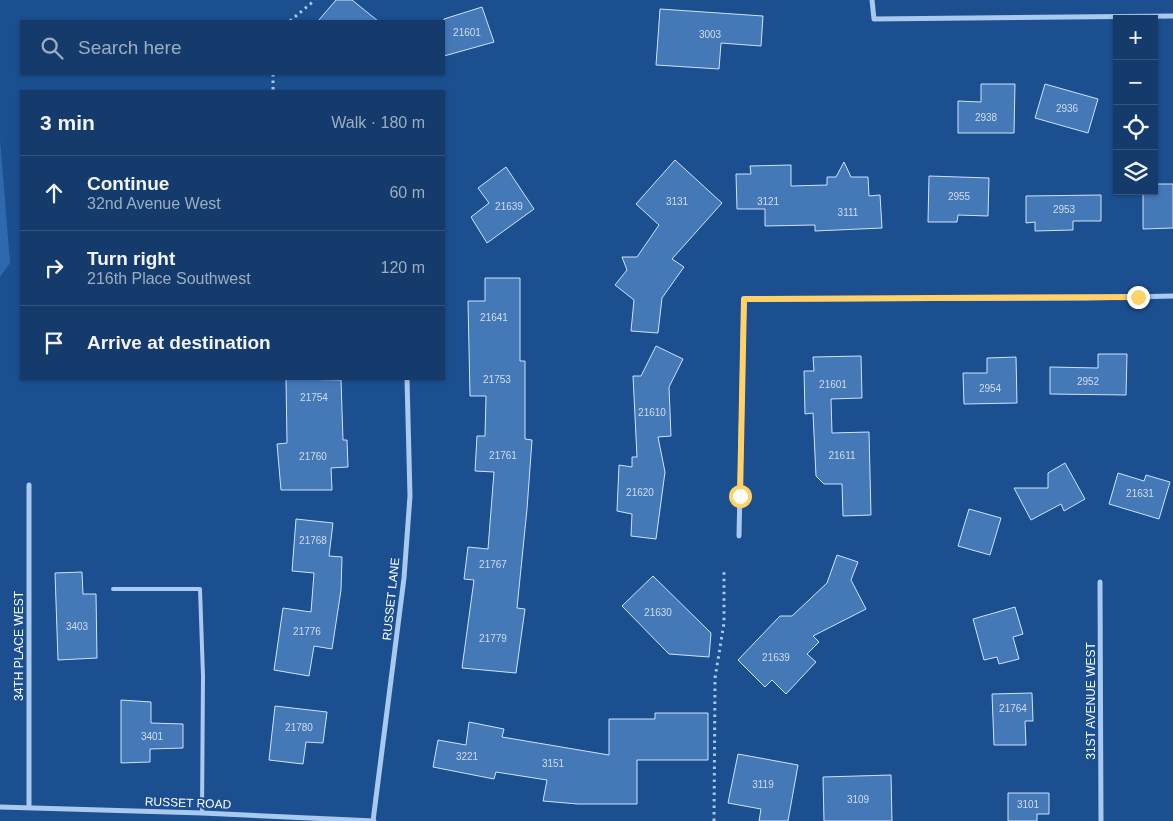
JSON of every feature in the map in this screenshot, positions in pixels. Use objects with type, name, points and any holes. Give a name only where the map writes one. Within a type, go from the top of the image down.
[{"type":"street","points":[[872,0],[874,19],[1173,16]]},
{"type":"street","points":[[739,536],[744,299],[1173,296]]},
{"type":"street","name":"RUSSET LANE","points":[[374,821],[404,578],[410,496],[407,380]]},
{"type":"street","name":"34TH PLACE WEST","points":[[29,485],[29,807]]},
{"type":"street","name":"31ST AVENUE WEST","points":[[1100,582],[1101,821]]},
{"type":"street","name":"RUSSET ROAD","points":[[0,807],[202,813],[374,821]]},
{"type":"lane","points":[[113,589],[200,589],[203,676],[202,813]]},
{"type":"path","points":[[291,20],[315,0]]},
{"type":"path","points":[[273,75],[274,90]]},
{"type":"path","points":[[714,821],[715,678],[724,623],[724,572]]},
{"type":"shaded area","points":[[0,139],[10,263],[0,277]]},
{"type":"building","points":[[336,0],[352,0],[377,20],[319,20]]},
{"type":"building","points":[[482,7],[494,42],[445,56],[444,19]]},
{"type":"building","points":[[660,9],[763,16],[761,46],[721,43],[719,69],[656,65]]},
{"type":"building","points":[[981,84],[1015,84],[1014,133],[958,133],[958,101],[981,102]]},
{"type":"building","points":[[1045,84],[1098,99],[1088,133],[1035,118]]},
{"type":"building","points":[[675,160],[722,203],[672,259],[684,267],[662,298],[658,333],[631,331],[634,300],[615,285],[627,270],[622,257],[637,257],[659,225],[636,204]]},
{"type":"building","points":[[844,162],[851,177],[868,177],[869,196],[880,195],[882,228],[815,231],[815,225],[765,226],[765,209],[737,209],[736,174],[751,174],[750,166],[791,165],[791,186],[827,185],[827,177],[836,177]]},
{"type":"building","points":[[506,167],[534,209],[487,243],[471,217],[489,203],[478,188]]},
{"type":"building","points":[[929,176],[989,178],[988,216],[958,215],[957,222],[928,222]]},
{"type":"building","points":[[1158,184],[1173,184],[1173,228],[1143,229],[1143,195],[1158,195]]},
{"type":"building","points":[[1101,195],[1101,221],[1073,221],[1073,230],[1035,231],[1035,222],[1026,223],[1026,196]]},
{"type":"building","points":[[485,278],[520,278],[520,361],[525,361],[525,439],[532,440],[517,608],[525,609],[516,673],[462,668],[474,580],[464,579],[468,547],[488,549],[494,472],[475,471],[477,436],[485,436],[486,396],[470,396],[468,301],[485,301]]},
{"type":"building","points":[[656,346],[683,359],[669,387],[671,436],[658,437],[665,472],[656,539],[631,536],[632,514],[617,511],[619,465],[632,467],[632,457],[637,457],[633,376],[641,376]]},
{"type":"building","points":[[1098,354],[1127,354],[1126,395],[1050,394],[1050,367],[1098,368]]},
{"type":"building","points":[[861,356],[862,398],[831,399],[832,433],[869,432],[871,515],[843,516],[842,484],[824,484],[816,476],[813,413],[805,414],[804,371],[814,371],[813,357]]},
{"type":"building","points":[[1016,357],[1017,403],[964,404],[963,373],[987,373],[987,358]]},
{"type":"building","points":[[286,380],[341,380],[343,440],[347,440],[348,467],[331,468],[332,490],[281,490],[277,444],[287,443]]},
{"type":"building","points":[[1065,463],[1085,499],[1064,511],[1061,504],[1031,520],[1014,488],[1048,488],[1048,473]]},
{"type":"building","points":[[1118,473],[1144,481],[1146,475],[1170,482],[1159,519],[1109,504]]},
{"type":"building","points":[[969,509],[1001,518],[990,555],[958,546]]},
{"type":"building","points":[[296,519],[333,523],[329,556],[342,557],[341,590],[332,649],[314,646],[309,676],[274,670],[283,608],[311,612],[314,573],[292,571]]},
{"type":"building","points":[[837,555],[858,562],[851,580],[866,609],[813,636],[819,642],[807,654],[816,662],[786,694],[772,680],[765,687],[738,660],[780,616],[792,616],[827,583]]},
{"type":"building","points":[[82,572],[83,594],[96,594],[97,658],[58,660],[55,573]]},
{"type":"building","points":[[653,576],[711,633],[709,657],[669,654],[622,606]]},
{"type":"building","points":[[1015,607],[1023,634],[1013,637],[1019,659],[999,664],[997,657],[984,660],[973,619]]},
{"type":"building","points":[[1032,693],[1033,721],[1025,721],[1026,745],[994,745],[992,694]]},
{"type":"building","points":[[121,700],[151,702],[151,723],[183,724],[183,748],[150,749],[150,762],[121,763]]},
{"type":"building","points":[[275,706],[327,712],[323,743],[306,742],[303,764],[269,760]]},
{"type":"building","points":[[655,713],[708,713],[708,760],[637,760],[637,804],[578,804],[543,801],[547,780],[496,772],[494,779],[433,767],[438,740],[466,745],[469,722],[504,729],[502,737],[609,755],[609,719],[655,719]]},
{"type":"building","points":[[738,754],[798,765],[788,821],[759,821],[761,809],[728,803]]},
{"type":"building","points":[[891,775],[892,821],[824,821],[823,777]]},
{"type":"building","points":[[1008,793],[1049,793],[1049,814],[1037,814],[1037,821],[1008,821]]},
{"type":"route","points":[[740,496],[744,299],[1138,297]]}]
